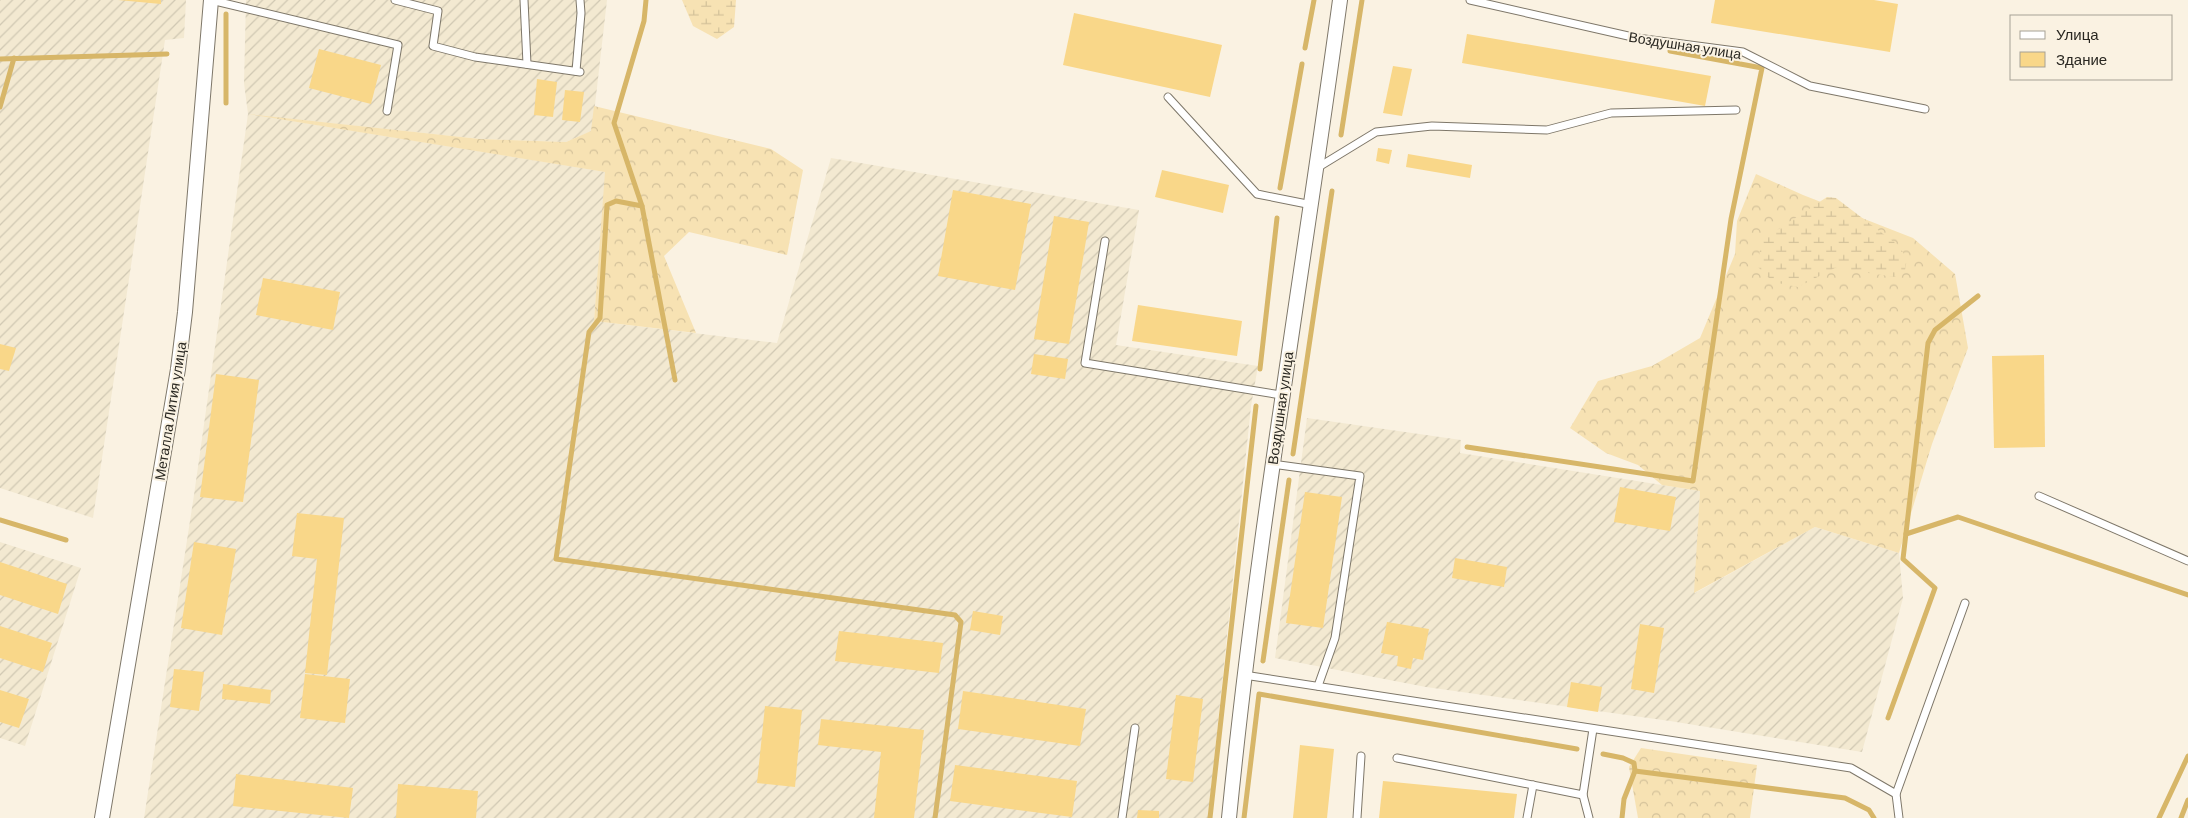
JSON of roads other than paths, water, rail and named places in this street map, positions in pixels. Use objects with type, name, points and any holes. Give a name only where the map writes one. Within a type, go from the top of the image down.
[{"type":"street","name":"Металла Лития улица","points":[[102,818],[179,360],[186,302],[211,0]]},
{"type":"street","name":"Воздушная улица","points":[[1229,818],[1243,675],[1281,395],[1312,205],[1340,0]]},
{"type":"lane","points":[[211,0],[398,44],[387,111]]},
{"type":"lane","points":[[395,0],[412,2],[438,11],[433,46],[475,57],[578,71],[580,0]]},
{"type":"lane","points":[[524,0],[527,64]]},
{"type":"lane","name":"Воздушная улица","points":[[1470,0],[1637,38],[1743,52],[1810,86],[1925,109]]},
{"type":"lane","points":[[1168,97],[1257,194],[1312,205]]},
{"type":"lane","points":[[1317,168],[1376,132],[1432,126],[1547,130],[1611,112],[1736,110]]},
{"type":"lane","points":[[1105,241],[1085,363],[1281,395]]},
{"type":"lane","points":[[1272,464],[1360,476],[1335,638],[1318,686]]},
{"type":"lane","points":[[2039,496],[2188,561]]},
{"type":"lane","points":[[1899,818],[1896,794],[1965,603]]},
{"type":"lane","points":[[1243,675],[1851,768],[1896,794]]},
{"type":"lane","points":[[1122,818],[1135,728]]},
{"type":"lane","points":[[1589,818],[1583,796],[1593,729]]},
{"type":"lane","points":[[1357,818],[1361,756]]},
{"type":"lane","points":[[1397,758],[1583,796]]},
{"type":"lane","points":[[1527,818],[1533,785]]},
{"type":"waterway","points":[[646,0],[644,21],[614,123],[642,206],[675,380]]},
{"type":"waterway","points":[[1305,48],[1314,0]]},
{"type":"waterway","points":[[1341,135],[1362,0]]},
{"type":"waterway","points":[[226,14],[226,103]]},
{"type":"waterway","points":[[1467,447],[1693,481],[1731,219],[1762,68],[1670,51]]},
{"type":"waterway","points":[[0,59],[167,54]]},
{"type":"waterway","points":[[0,107],[14,58]]},
{"type":"waterway","points":[[1280,188],[1302,64]]},
{"type":"waterway","points":[[1293,454],[1332,191]]},
{"type":"waterway","points":[[642,206],[616,201],[607,205],[600,318],[589,332],[556,559],[955,615],[961,622],[935,818]]},
{"type":"waterway","points":[[1260,369],[1277,218]]},
{"type":"waterway","points":[[1888,718],[1935,588],[1903,559],[1928,343],[1935,330],[1978,296]]},
{"type":"waterway","points":[[1210,818],[1256,406]]},
{"type":"waterway","points":[[1263,661],[1289,480]]},
{"type":"waterway","points":[[1906,534],[1958,517],[2188,595]]},
{"type":"waterway","points":[[0,520],[66,540]]},
{"type":"waterway","points":[[1244,818],[1259,694],[1577,749]]},
{"type":"waterway","points":[[1603,754],[1623,758],[1634,763],[1635,771],[1624,799],[1622,818]]},
{"type":"waterway","points":[[2159,818],[2188,756]]},
{"type":"waterway","points":[[1635,771],[1845,798],[1869,810],[1874,818]]},
{"type":"waterway","points":[[2181,818],[2188,800]]}]
